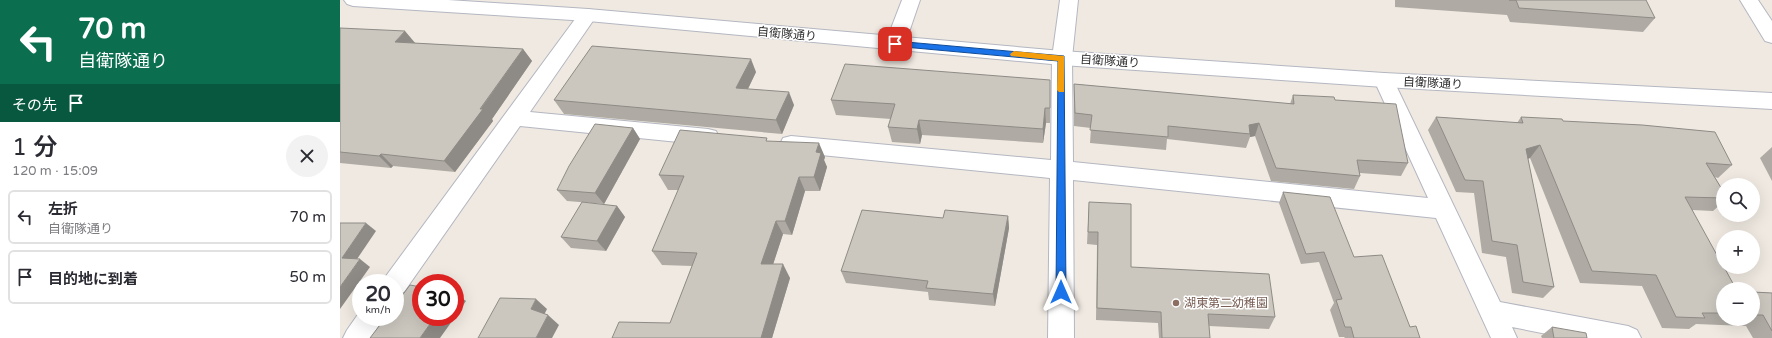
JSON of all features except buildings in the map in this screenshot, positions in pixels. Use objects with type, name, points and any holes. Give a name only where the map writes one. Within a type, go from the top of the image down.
[{"type":"street","name":"自衛隊通り","points":[[353,0],[588,15],[1062,58],[1384,80],[1772,101]]},
{"type":"street","points":[[895,44],[910,0]]},
{"type":"street","points":[[1061,338],[1062,58],[1069,0]]},
{"type":"street","points":[[1749,0],[1772,36]]},
{"type":"street","points":[[402,274],[588,15]]},
{"type":"street","points":[[1384,80],[1504,338]]},
{"type":"street","points":[[514,118],[728,138]]},
{"type":"street","points":[[768,142],[1444,209]]},
{"type":"street","points":[[1492,312],[1628,338]]},
{"type":"street","points":[[356,338],[365,326]]},
{"type":"slow traffic","points":[[1014,54],[1062,58],[1062,90]]},
{"type":"place","name":"湖東第二幼稚園","points":[[1176,303]]},
{"type":"route","points":[[895,44],[1062,58],[1061,292]]}]
